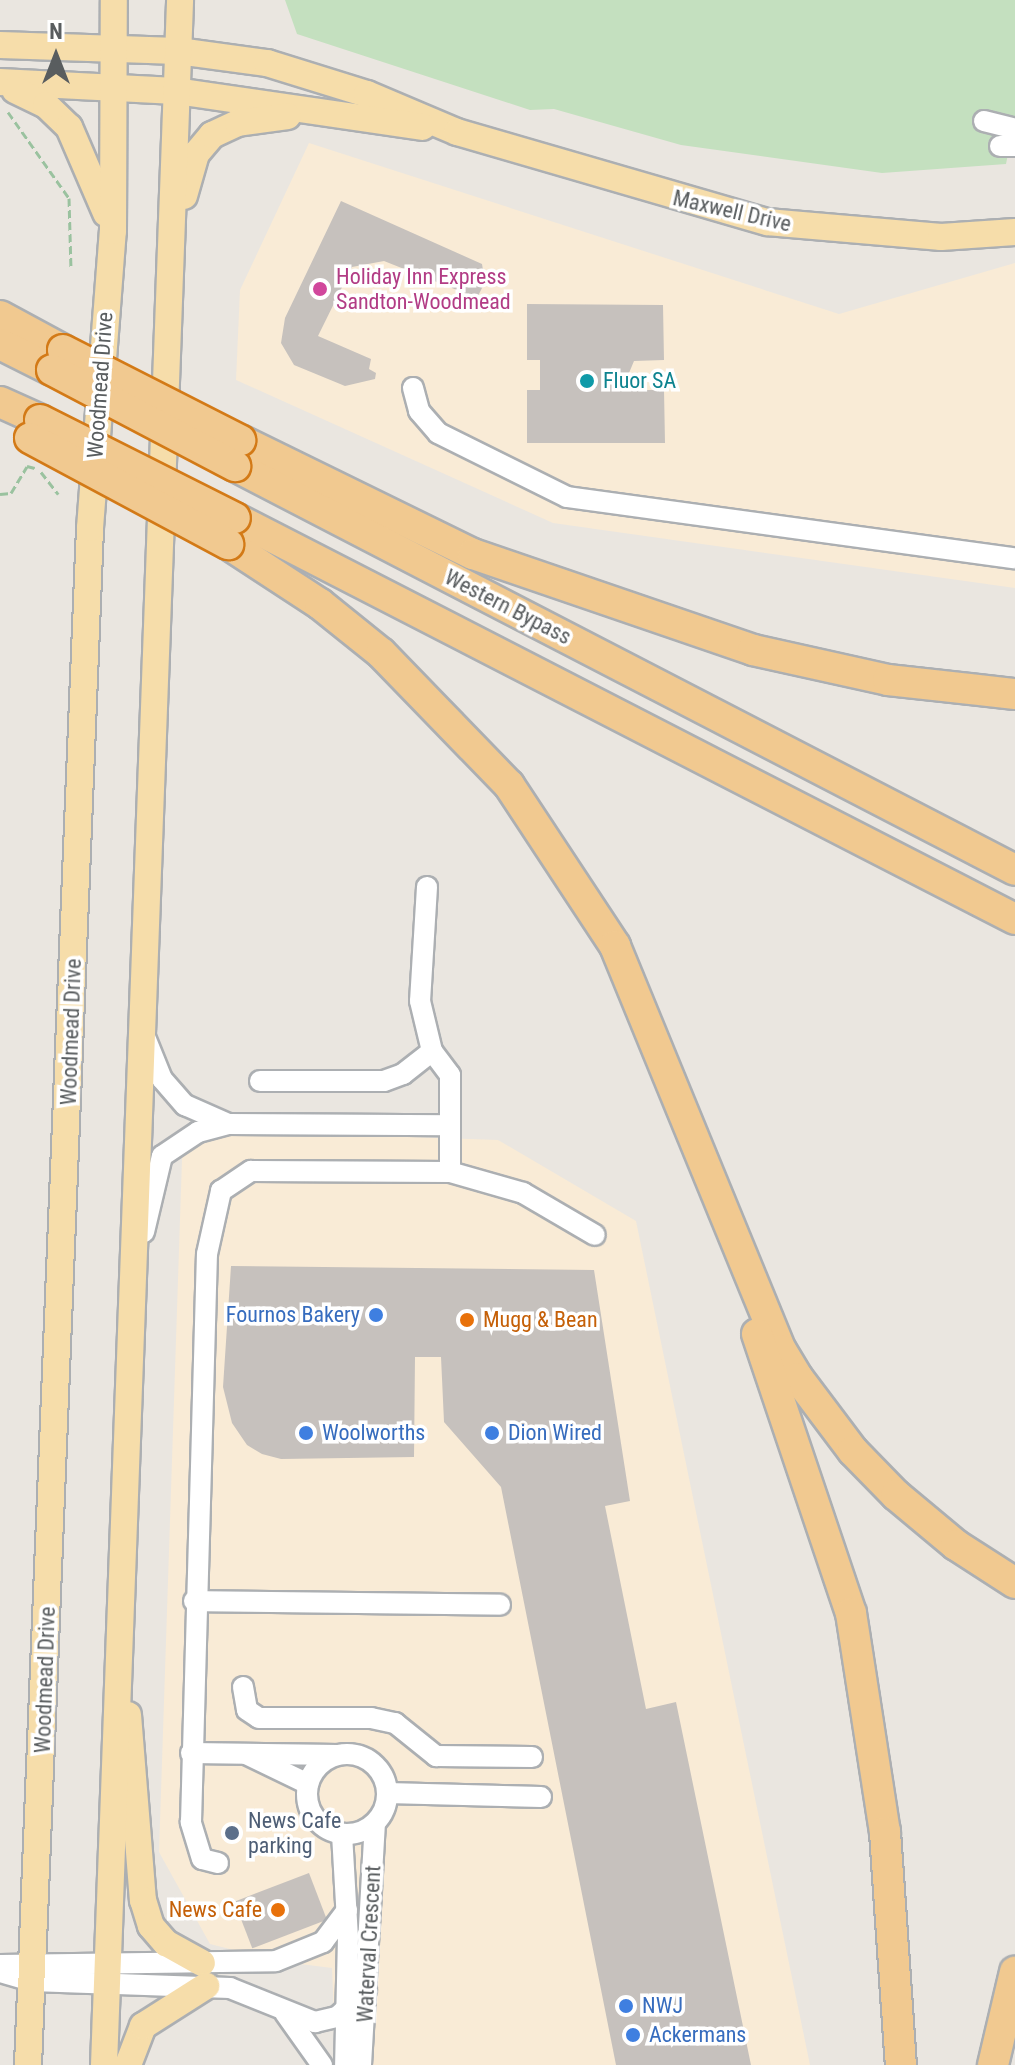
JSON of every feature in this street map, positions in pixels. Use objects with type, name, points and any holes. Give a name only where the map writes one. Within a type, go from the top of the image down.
[{"type":"highway","points":[[0,316],[57,360]]},
{"type":"highway","name":"Western Bypass","points":[[0,344],[57,360],[237,453],[1015,870]]},
{"type":"highway","name":"Western Bypass","points":[[0,402],[35,429],[231,531],[1015,919]]},
{"type":"highway","points":[[0,421],[35,429]]},
{"type":"highway","points":[[237,453],[473,554],[709,636],[888,680],[1015,694]]},
{"type":"highway","points":[[231,531],[381,653],[509,785],[582,889],[645,1013],[781,1350],[798,1378],[853,1451],[896,1495],[956,1545],[1015,1583]]},
{"type":"highway","points":[[870,795],[1015,859]]},
{"type":"highway","points":[[645,1013],[851,1613],[885,1832],[901,2065]]},
{"type":"highway","points":[[993,2065],[1015,1972]]},
{"type":"main road","name":"Woodmead Drive","points":[[28,2065],[90,528],[113,231],[114,0]]},
{"type":"main road","points":[[104,2065],[104,1972],[180,0]]},
{"type":"main road","name":"Maxwell Drive","points":[[0,45],[178,51],[267,63],[367,94],[457,132],[767,222],[941,237],[1015,232]]},
{"type":"main road","name":"Maxwell Drive","points":[[0,84],[176,91],[457,132]]},
{"type":"main road","points":[[0,84],[39,100],[69,127],[89,165],[113,231]]},
{"type":"main road","points":[[173,240],[192,164],[212,135],[238,123],[320,112]]},
{"type":"main road","points":[[119,1592],[143,1900],[151,1926],[166,1943],[204,1974],[143,2026],[128,2065]]},
{"type":"street","points":[[984,121],[1015,129]]},
{"type":"street","points":[[413,388],[423,418],[447,440],[567,497],[1015,558]]},
{"type":"street","points":[[427,887],[420,1001],[432,1051],[450,1075],[450,1172]]},
{"type":"street","points":[[140,1016],[162,1079],[185,1105],[228,1124]]},
{"type":"street","points":[[260,1081],[384,1081],[403,1074],[432,1051]]},
{"type":"street","points":[[131,1303],[162,1156],[176,1143],[228,1124],[450,1125]]},
{"type":"street","points":[[218,1863],[202,1859],[191,1822],[191,1753],[207,1254],[221,1191],[251,1171],[450,1172],[523,1193],[595,1235]]},
{"type":"street","points":[[194,1601],[500,1605]]},
{"type":"street","points":[[243,1687],[247,1710],[259,1718],[371,1718],[395,1723],[436,1756],[532,1757]]},
{"type":"street","points":[[191,1753],[338,1755],[372,1763],[387,1793],[375,1823],[342,1834],[318,1822],[307,1798],[308,1784],[319,1766],[338,1755]]},
{"type":"street","points":[[246,1754],[308,1784]]},
{"type":"street","points":[[387,1793],[541,1797]]},
{"type":"street","name":"Waterval Crescent","points":[[361,2065],[375,1823]]},
{"type":"street","name":"Waterval Crescent","points":[[342,1834],[347,1910],[345,2065]]},
{"type":"street","name":"Waterval Crescent","points":[[33,1971],[204,1974],[295,1958],[323,1942],[347,1910]]},
{"type":"street","points":[[0,1965],[33,1971]]},
{"type":"street","points":[[0,1972],[33,1971]]},
{"type":"street","name":"Waterval Crescent","points":[[204,1974],[315,2022],[337,2017],[347,2006]]},
{"type":"street","points":[[347,2006],[366,1990]]},
{"type":"street","name":"Waterval Crescent","points":[[276,2006],[295,2023],[322,2065]]},
{"type":"path","points":[[0,100],[69,198],[71,269]]},
{"type":"path","points":[[0,494],[11,493],[27,466],[39,469],[58,494]]},
{"type":"shaded area","points":[[309,143],[839,314],[1015,263],[1015,588],[553,523],[236,380],[240,290]]},
{"type":"shaded area","points":[[183,1129],[498,1140],[636,1221],[810,2065],[336,2065],[332,1968],[276,1961],[210,1944],[159,1852]]},
{"type":"green space","points":[[285,0],[1015,0],[1015,119],[1006,164],[882,173],[681,145],[554,109],[530,110],[297,34]]},
{"type":"building","name":"Holiday Inn Express Sandton-Woodmead","points":[[341,201],[482,264],[485,282],[477,298],[384,261],[352,267],[318,336],[371,359],[369,369],[376,373],[375,379],[345,386],[294,365],[281,343],[285,318]]},
{"type":"building","name":"Fluor SA","points":[[527,304],[663,305],[664,360],[634,361],[629,373],[638,390],[664,390],[665,443],[527,443],[527,390],[540,390],[540,360],[527,360]]},
{"type":"building","points":[[231,1266],[594,1270],[630,1501],[605,1506],[646,1709],[676,1702],[751,2065],[616,2065],[501,1487],[444,1422],[441,1357],[415,1357],[414,1457],[281,1459],[262,1454],[247,1445],[232,1423],[223,1387]]},
{"type":"building","points":[[309,1873],[327,1920],[252,1948],[234,1902]]},
{"type":"place","name":"Holiday Inn Express Sandton-Woodmead","points":[[320,289]]},
{"type":"place","name":"Fluor SA","points":[[587,381]]},
{"type":"place","name":"Fournos Bakery","points":[[376,1315]]},
{"type":"place","name":"Mugg & Bean","points":[[467,1320]]},
{"type":"place","name":"Woolworths","points":[[306,1433]]},
{"type":"place","name":"Dion Wired","points":[[492,1433]]},
{"type":"place","name":"News Cafe parking","points":[[232,1833]]},
{"type":"place","name":"News Cafe","points":[[278,1910]]},
{"type":"place","name":"NWJ","points":[[626,2006]]},
{"type":"place","name":"Ackermans","points":[[633,2035]]}]
